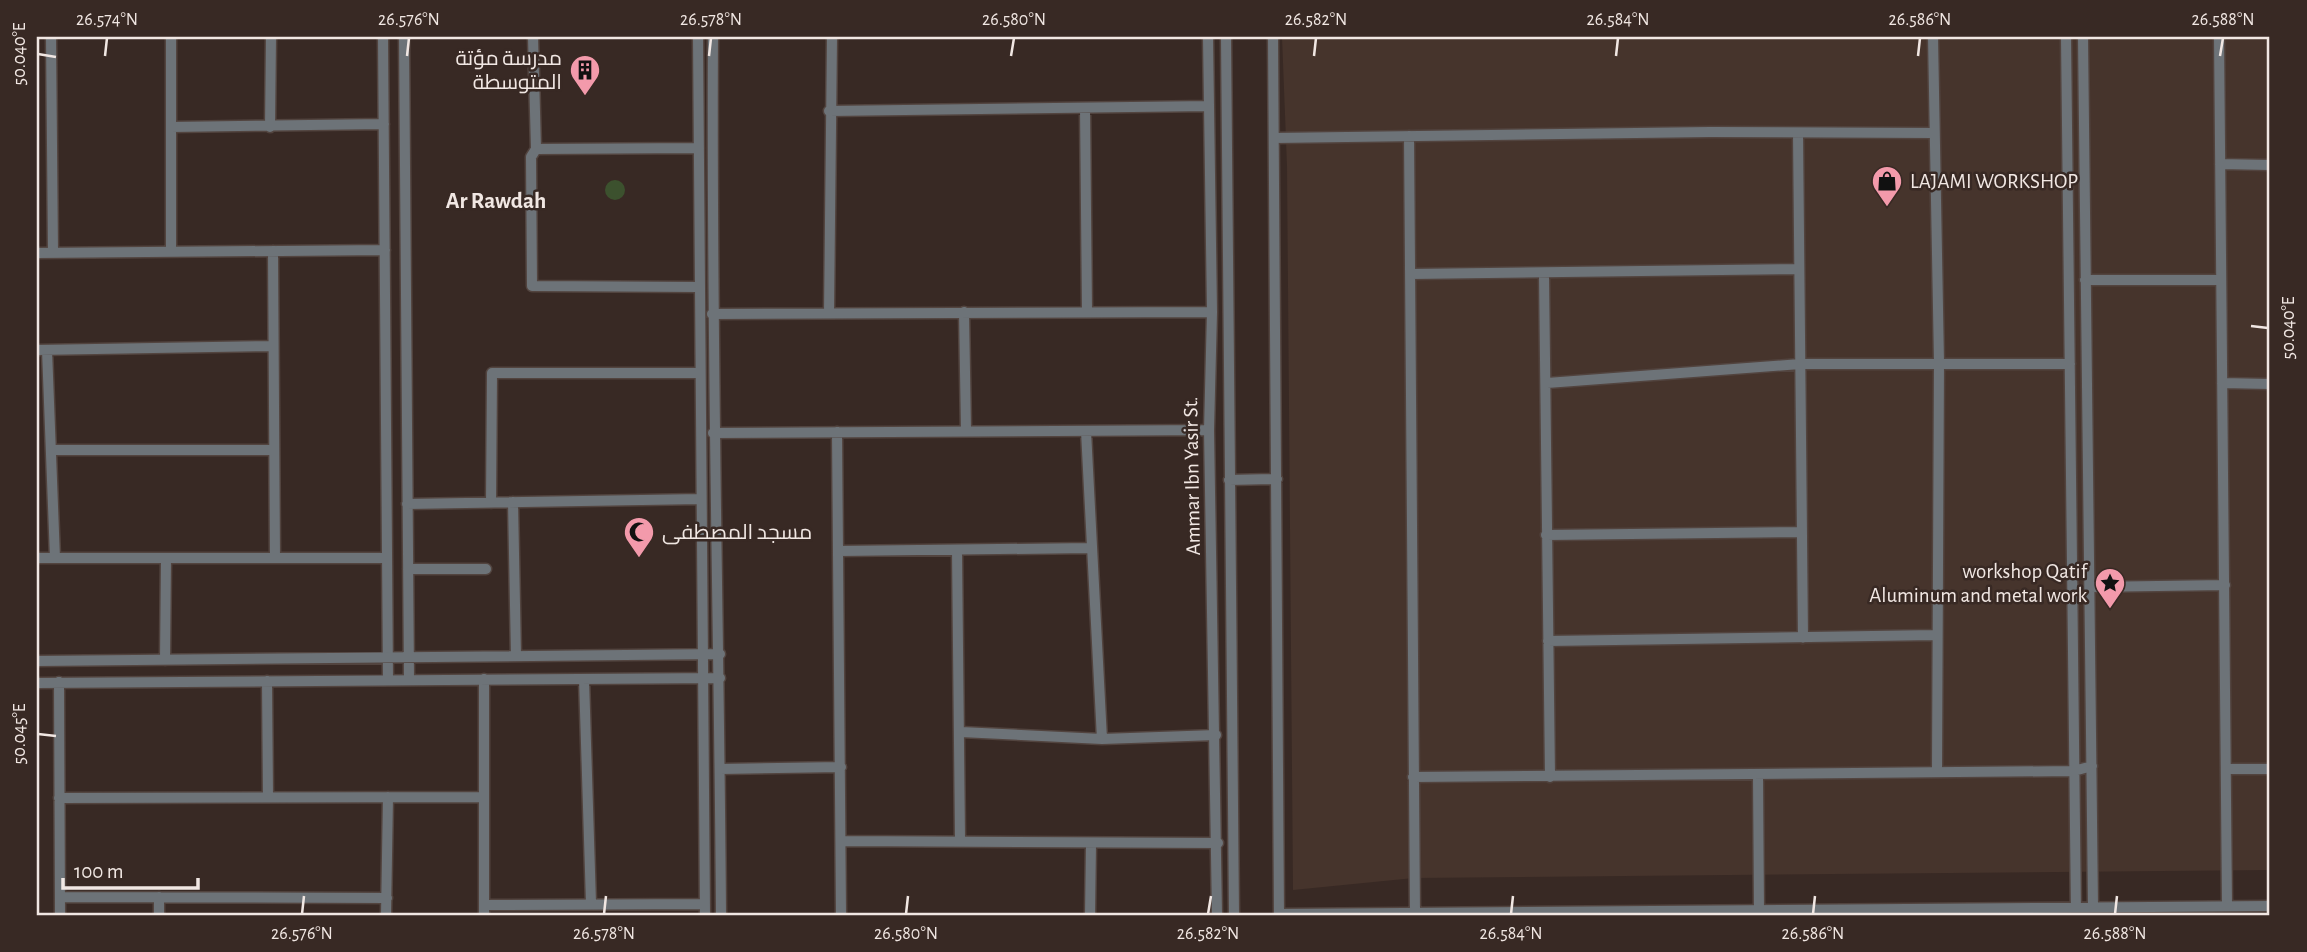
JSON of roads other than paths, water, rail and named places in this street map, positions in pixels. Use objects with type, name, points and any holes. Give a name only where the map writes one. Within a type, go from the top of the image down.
[{"type":"street","points":[[51,37],[53,253]]},
{"type":"street","points":[[171,37],[171,252]]},
{"type":"street","points":[[270,127],[271,37]]},
{"type":"street","points":[[383,37],[388,680]]},
{"type":"street","points":[[404,37],[409,680]]},
{"type":"street","points":[[533,37],[536,149],[531,157],[532,286],[699,287]]},
{"type":"street","points":[[484,679],[484,910],[591,903],[705,910],[698,37]]},
{"type":"street","points":[[713,37],[713,433],[720,654],[721,915]]},
{"type":"street","points":[[829,313],[829,111],[832,37]]},
{"type":"street","name":"Ammar Ibn Yasir St.","points":[[1208,37],[1212,312],[1209,430],[1218,843],[1217,915]]},
{"type":"street","name":"Ammar Ibn Yasir St.","points":[[1226,37],[1234,915]]},
{"type":"street","points":[[1273,37],[1279,914],[1415,915],[1759,910],[2076,911],[2093,907],[2270,906]]},
{"type":"street","points":[[1933,37],[1939,362],[1935,635],[1937,771]]},
{"type":"street","points":[[2066,37],[2070,364],[2085,770],[2093,907]]},
{"type":"street","points":[[2076,911],[2085,770],[2090,587],[2083,37]]},
{"type":"street","points":[[2219,37],[2227,906]]},
{"type":"street","points":[[829,111],[1209,106]]},
{"type":"street","points":[[1084,108],[1087,311]]},
{"type":"street","points":[[171,127],[384,124]]},
{"type":"street","points":[[1798,133],[1797,269],[1803,638]]},
{"type":"street","points":[[1275,138],[1934,133]]},
{"type":"street","points":[[1409,136],[1415,915]]},
{"type":"street","points":[[536,149],[699,148]]},
{"type":"street","points":[[2220,164],[2270,164]]},
{"type":"street","points":[[37,253],[385,250]]},
{"type":"street","points":[[273,251],[275,558]]},
{"type":"street","points":[[1411,274],[1544,275],[1797,269]]},
{"type":"street","points":[[1544,275],[1550,777]]},
{"type":"street","points":[[2085,280],[2221,280]]},
{"type":"street","points":[[964,312],[966,431]]},
{"type":"street","points":[[712,314],[1212,312]]},
{"type":"street","points":[[55,558],[51,450],[42,350],[273,346]]},
{"type":"street","points":[[1547,383],[1800,364],[2070,364]]},
{"type":"street","points":[[492,503],[492,373],[700,373]]},
{"type":"street","points":[[2222,383],[2270,383]]},
{"type":"street","points":[[713,433],[1209,430]]},
{"type":"street","points":[[1086,431],[1102,739]]},
{"type":"street","points":[[837,432],[841,915]]},
{"type":"street","points":[[51,450],[274,450]]},
{"type":"street","points":[[1229,480],[1277,479]]},
{"type":"street","points":[[407,504],[701,499]]},
{"type":"street","points":[[513,502],[516,656]]},
{"type":"street","points":[[1546,535],[1800,532]]},
{"type":"street","points":[[839,551],[1090,548]]},
{"type":"street","points":[[957,550],[961,732],[960,839]]},
{"type":"street","points":[[37,558],[387,558]]},
{"type":"street","points":[[164,660],[166,558]]},
{"type":"street","points":[[408,569],[486,569]]},
{"type":"street","points":[[2090,587],[2225,585]]},
{"type":"street","points":[[1548,641],[1935,635]]},
{"type":"street","points":[[37,662],[720,654]]},
{"type":"street","points":[[37,682],[720,678]]},
{"type":"street","points":[[584,679],[591,903]]},
{"type":"street","points":[[267,681],[268,797]]},
{"type":"street","points":[[59,682],[60,915]]},
{"type":"street","points":[[961,732],[1102,739],[1216,735]]},
{"type":"street","points":[[720,769],[841,767]]},
{"type":"street","points":[[2226,769],[2270,769]]},
{"type":"street","points":[[1413,777],[1758,776],[2085,770]]},
{"type":"street","points":[[1758,776],[1759,910]]},
{"type":"street","points":[[386,915],[388,797]]},
{"type":"street","points":[[59,798],[484,797]]},
{"type":"street","points":[[842,841],[960,839],[1091,844],[1218,843]]},
{"type":"street","points":[[1090,915],[1091,844]]},
{"type":"street","points":[[60,897],[387,898]]},
{"type":"street","points":[[159,897],[159,915]]},
{"type":"place","name":"مدرسة مؤتة المتوسطة","points":[[585,97]]},
{"type":"place","name":"LAJAMI WORKSHOP","points":[[1887,208]]},
{"type":"place","name":"مسجد المصطفى","points":[[639,559]]},
{"type":"place","name":"workshop Qatif Aluminum and metal work","points":[[2110,610]]},
{"type":"district","name":"Ar Rawdah","points":[[496,201]]}]
